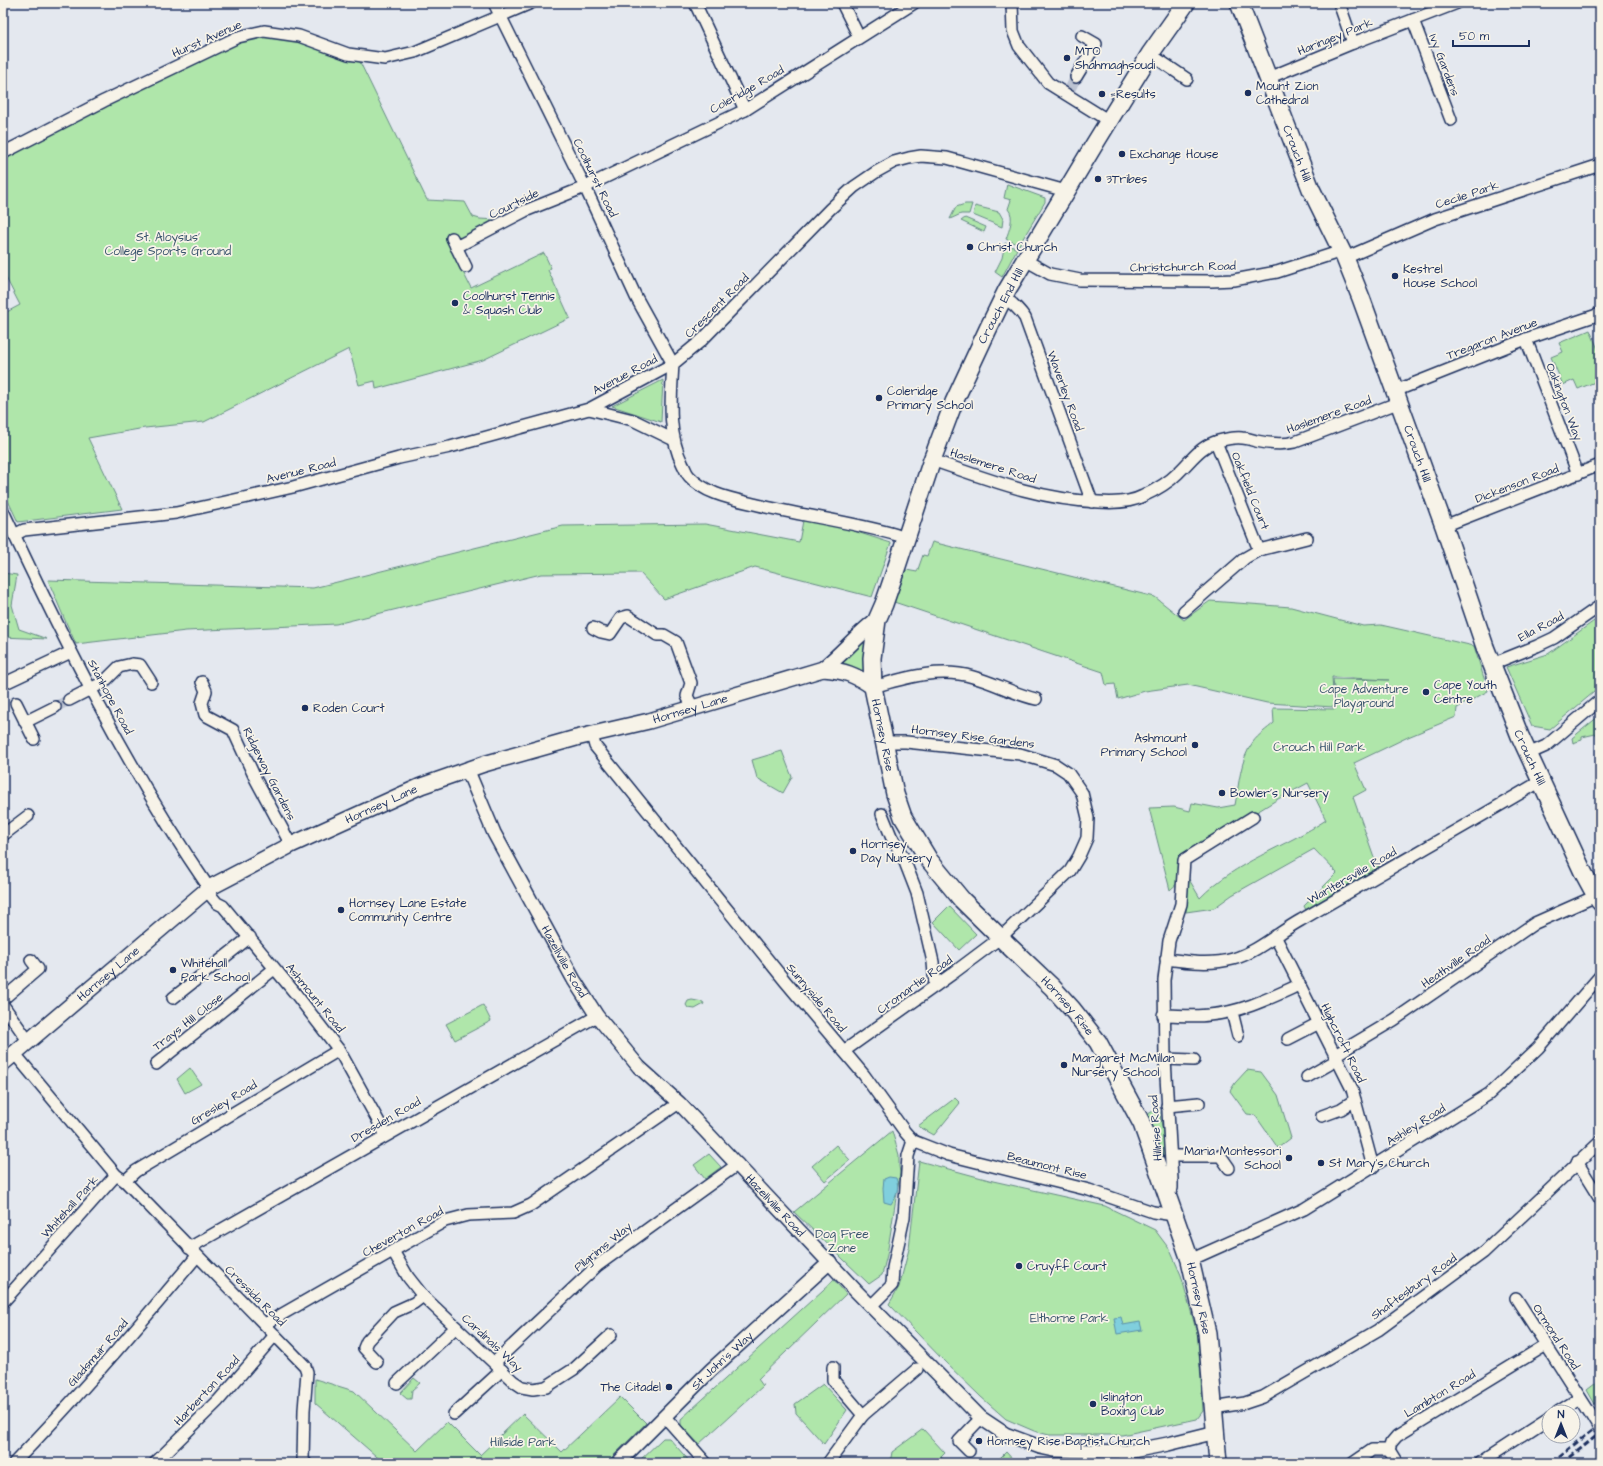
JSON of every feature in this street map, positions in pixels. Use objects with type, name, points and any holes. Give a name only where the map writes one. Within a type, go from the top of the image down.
[{"type":"main road","name":"Crouch End Hill","points":[[873,637],[877,620],[886,599],[932,460],[954,402],[1003,297],[1150,54],[1186,3]]},
{"type":"main road","name":"Crouch Hill","points":[[1239,3],[1311,189],[1344,254],[1444,526],[1492,666],[1528,754],[1598,899]]},
{"type":"main road","name":"Hornsey Lane","points":[[9,1058],[207,889],[291,845],[421,786],[467,769],[592,734],[649,721],[823,669],[838,657],[864,629],[877,620]]},
{"type":"main road","name":"Hornsey Lane","points":[[846,648],[862,640],[873,637]]},
{"type":"main road","name":"Hornsey Rise","points":[[873,637],[872,687],[895,794],[904,817],[929,860],[962,900],[1052,987],[1072,1009],[1098,1042],[1142,1124],[1166,1197],[1190,1260],[1207,1333],[1218,1463]]},
{"type":"main road","name":"Hornsey Lane","points":[[823,669],[842,671],[857,676],[872,687]]},
{"type":"street","name":"Coolhurst Road","points":[[494,3],[585,187],[636,297],[673,364]]},
{"type":"street","name":"Hurst Avenue","points":[[3,154],[104,101],[238,37],[264,31],[299,36],[348,54],[385,59],[415,52],[500,15],[511,13],[531,3]]},
{"type":"street","points":[[695,3],[745,110]]},
{"type":"street","points":[[842,3],[859,37]]},
{"type":"street","name":"Coleridge Road","points":[[585,187],[745,110],[914,3]]},
{"type":"street","points":[[1012,3],[1013,31],[1019,46],[1048,83],[1069,93],[1109,121]]},
{"type":"street","points":[[1339,3],[1353,43]]},
{"type":"street","name":"Haringey Park","points":[[1268,78],[1457,3]]},
{"type":"street","name":"Ivy Gardens","points":[[1413,20],[1450,120]]},
{"type":"street","points":[[1076,77],[1096,44],[1082,36]]},
{"type":"street","points":[[1150,54],[1187,79]]},
{"type":"street","name":"Crescent Road","points":[[673,364],[702,340],[830,209],[850,191],[876,172],[894,162],[921,156],[947,158],[1066,191]]},
{"type":"street","name":"Cecile Park","points":[[1344,254],[1435,219],[1600,165]]},
{"type":"street","name":"Courtside","points":[[466,267],[454,243],[524,211],[585,187]]},
{"type":"street","name":"Christchurch Road","points":[[1025,260],[1050,274],[1080,280],[1211,281],[1234,280],[1277,272],[1344,254]]},
{"type":"street","name":"Waverley Road","points":[[1003,297],[1015,305],[1025,318],[1092,502]]},
{"type":"street","name":"Tregaron Avenue","points":[[1397,397],[1526,339],[1600,314]]},
{"type":"street","name":"Oakington Way","points":[[1526,339],[1578,474]]},
{"type":"street","points":[[673,364],[670,405],[674,440],[688,475],[703,487],[719,495],[897,535]]},
{"type":"street","name":"Avenue Road","points":[[14,535],[24,530],[176,513],[293,487],[399,458],[450,447],[589,409],[673,364]]},
{"type":"street","name":"Haslemere Road","points":[[932,460],[1013,488],[1063,499],[1092,502],[1124,502],[1141,497],[1166,483],[1203,448],[1216,442],[1232,438],[1243,438],[1268,444],[1291,443],[1337,427],[1397,397]]},
{"type":"street","name":"Avenue Road","points":[[589,409],[632,420],[674,440]]},
{"type":"street","name":"Oakfield Court","points":[[1216,442],[1259,550]]},
{"type":"street","name":"Dickenson Road","points":[[1444,526],[1600,466]]},
{"type":"street","name":"Stanhope Road","points":[[3,511],[71,652],[137,774],[207,889]]},
{"type":"street","points":[[1184,611],[1245,558],[1259,550],[1307,538]]},
{"type":"street","name":"Ella Road","points":[[1492,666],[1554,638],[1600,606]]},
{"type":"street","points":[[593,628],[610,634],[620,618],[628,616],[657,635],[664,635],[676,642],[690,683],[687,696],[693,708]]},
{"type":"street","points":[[3,684],[71,652]]},
{"type":"street","points":[[69,700],[104,682],[119,667],[132,664],[140,666],[151,682]]},
{"type":"street","points":[[872,687],[921,675],[952,673],[971,676],[1019,695],[1036,699]]},
{"type":"street","name":"Ridgeway Gardens","points":[[202,682],[206,691],[202,703],[205,715],[233,730],[256,780],[291,845]]},
{"type":"street","points":[[1528,754],[1546,746],[1600,700]]},
{"type":"street","points":[[16,703],[34,739]]},
{"type":"street","points":[[25,722],[56,708]]},
{"type":"street","name":"Sunnyside Road","points":[[592,734],[595,746],[785,981],[864,1075],[913,1141]]},
{"type":"street","name":"Hornsey Rise Gardens","points":[[884,742],[906,742],[1027,756],[1056,765],[1068,773],[1082,793],[1088,818],[1087,838],[1079,856],[1070,871],[1000,938]]},
{"type":"street","name":"Hazellville Road","points":[[467,769],[494,833],[574,980],[597,1016],[639,1067],[678,1103],[738,1164],[871,1306],[981,1418],[1005,1434],[1040,1447],[1054,1450],[1125,1457],[1216,1432]]},
{"type":"street","name":"Warltersville Road","points":[[1164,956],[1199,963],[1225,961],[1247,953],[1300,920],[1541,781]]},
{"type":"street","points":[[882,814],[890,836],[903,857],[917,893],[933,962],[936,986]]},
{"type":"street","points":[[3,835],[28,816]]},
{"type":"street","name":"Hillrise Road","points":[[1166,1197],[1172,1188],[1172,1156],[1167,1106],[1163,1015],[1164,956],[1181,904],[1184,860],[1254,816]]},
{"type":"street","name":"Ashmount Road","points":[[207,889],[217,903],[223,906],[250,937],[339,1050],[386,1136]]},
{"type":"street","name":"Heathville Road","points":[[1307,1077],[1394,1020],[1535,923],[1598,899]]},
{"type":"street","name":"Highcroft Road","points":[[1275,936],[1319,1023],[1355,1100],[1373,1167]]},
{"type":"street","points":[[173,998],[250,937]]},
{"type":"street","name":"Cromartie Road","points":[[844,1051],[936,986],[1000,938]]},
{"type":"street","points":[[3,999],[38,969],[31,960]]},
{"type":"street","name":"Trays Hill Close","points":[[156,1064],[274,969]]},
{"type":"street","name":"Ashley Road","points":[[1190,1260],[1304,1209],[1489,1094],[1538,1048],[1600,976]]},
{"type":"street","points":[[1163,1015],[1209,1016],[1232,1012],[1256,1004],[1299,985]]},
{"type":"street","points":[[3,1005],[29,1042]]},
{"type":"street","points":[[1232,1012],[1238,1036]]},
{"type":"street","name":"Dresden Road","points":[[193,1252],[386,1136],[597,1016]]},
{"type":"street","points":[[1288,1039],[1319,1023]]},
{"type":"street","name":"Gresley Road","points":[[120,1178],[136,1171],[339,1050]]},
{"type":"street","name":"Whitehall Park","points":[[3,1302],[120,1178],[9,1058]]},
{"type":"street","points":[[1165,1059],[1194,1060]]},
{"type":"street","points":[[1322,1116],[1341,1109],[1355,1100]]},
{"type":"street","name":"Cheverton Road","points":[[265,1324],[445,1221],[468,1215],[513,1212],[531,1205],[678,1103]]},
{"type":"street","points":[[1167,1106],[1199,1103]]},
{"type":"street","points":[[871,1306],[892,1285],[904,1217],[908,1156],[913,1141]]},
{"type":"street","name":"Beaumont Rise","points":[[913,1141],[950,1155],[1089,1190],[1153,1212],[1174,1215]]},
{"type":"street","name":"Shaftesbury Road","points":[[1213,1408],[1245,1403],[1263,1397],[1378,1330],[1484,1252],[1577,1162],[1600,1142]]},
{"type":"street","points":[[1172,1156],[1219,1156],[1229,1168]]},
{"type":"street","points":[[1577,1162],[1600,1199]]},
{"type":"street","name":"Pilgrims Way","points":[[454,1414],[498,1366],[598,1265],[738,1164]]},
{"type":"street","name":"Cressida Road","points":[[120,1178],[305,1366],[307,1372],[304,1410],[304,1462]]},
{"type":"street","name":"Cardinals Way","points":[[393,1251],[408,1277],[423,1296],[513,1381],[522,1387],[533,1389],[546,1387],[574,1369],[611,1335]]},
{"type":"street","name":"Gladsmuir Road","points":[[14,1463],[52,1424],[117,1352],[193,1252]]},
{"type":"street","name":"St John's Way","points":[[618,1463],[666,1417],[711,1370],[830,1262]]},
{"type":"street","points":[[377,1362],[364,1348],[367,1341],[394,1312],[414,1303],[423,1296]]},
{"type":"street","name":"Ormond Road","points":[[1516,1298],[1600,1430]]},
{"type":"street","points":[[397,1383],[456,1327]]},
{"type":"street","name":"Harberton Road","points":[[155,1463],[218,1401],[275,1335]]},
{"type":"street","name":"Lambton Road","points":[[1389,1450],[1391,1443],[1397,1436],[1546,1345]]},
{"type":"street","points":[[833,1367],[833,1380],[863,1415]]},
{"type":"street","points":[[828,1463],[863,1415],[917,1369]]},
{"type":"street","points":[[1571,1404],[1580,1398]]},
{"type":"street","points":[[666,1417],[706,1463]]},
{"type":"street","points":[[969,1451],[959,1441],[981,1418]]},
{"type":"street","points":[[1480,1463],[1541,1423]]},
{"type":"street","points":[[1353,1463],[1372,1450],[1389,1450],[1397,1463]]},
{"type":"green space","name":"St. Aloysius' College Sports Ground","points":[[264,31],[357,56],[427,200],[465,202],[473,217],[496,220],[485,229],[462,239],[457,237],[455,234],[446,238],[471,288],[544,253],[551,268],[548,270],[570,318],[483,360],[376,389],[375,381],[359,385],[349,349],[204,422],[145,428],[88,438],[122,509],[18,522],[3,490],[3,314],[20,305],[3,272],[3,153],[104,101]]},
{"type":"green space","points":[[1007,184],[1045,198],[1045,202],[1019,245],[1006,239],[1011,220],[1008,209],[1011,200],[1004,198]]},
{"type":"green space","points":[[965,204],[972,204],[969,214],[961,214],[950,219],[956,207]]},
{"type":"green space","points":[[975,206],[999,212],[1003,219],[1002,227],[973,215]]},
{"type":"green space","points":[[965,218],[986,227],[984,232],[961,221]]},
{"type":"green space","points":[[1005,243],[1017,249],[1002,277],[995,272],[1002,258]]},
{"type":"green space","points":[[1590,330],[1600,354],[1600,380],[1578,389],[1574,380],[1563,385],[1551,357],[1563,352],[1559,343]]},
{"type":"green space","points":[[663,380],[661,422],[612,406]]},
{"type":"green space","points":[[804,515],[891,543],[872,597],[755,567],[664,599],[640,573],[541,574],[336,624],[186,631],[76,644],[48,580],[313,588],[563,526],[705,524],[799,542]]},
{"type":"green space","points":[[932,542],[1155,597],[1184,620],[1210,601],[1291,607],[1363,626],[1381,625],[1474,646],[1488,691],[1457,708],[1456,717],[1408,737],[1354,763],[1366,790],[1353,797],[1374,857],[1382,874],[1307,912],[1304,906],[1337,873],[1314,849],[1232,895],[1214,908],[1186,912],[1187,876],[1200,898],[1229,874],[1326,820],[1308,783],[1278,799],[1182,858],[1183,878],[1170,890],[1149,808],[1174,807],[1190,811],[1192,803],[1218,808],[1235,805],[1245,756],[1255,739],[1274,723],[1273,708],[1336,709],[1333,679],[1389,680],[1332,677],[1334,707],[1267,703],[1188,685],[1145,691],[1118,699],[1115,684],[1106,685],[1103,672],[894,602],[906,570],[917,572],[923,555],[927,556]]},
{"type":"green space","points":[[3,573],[17,575],[12,605],[19,629],[47,639],[3,637]]},
{"type":"green space","points":[[1594,621],[1600,625],[1600,687],[1550,729],[1532,726],[1506,667],[1548,654]]},
{"type":"green space","points":[[873,637],[873,687],[842,671],[838,657],[862,640]]},
{"type":"green space","points":[[1599,716],[1600,733],[1582,737],[1582,740],[1573,743],[1572,738]]},
{"type":"green space","points":[[782,751],[792,777],[783,793],[757,778],[752,760]]},
{"type":"green space","points":[[949,906],[976,934],[959,950],[933,922]]},
{"type":"green space","points":[[692,1000],[703,1002],[704,1004],[695,1009],[688,1008],[686,1005],[688,1001]]},
{"type":"green space","points":[[483,1005],[491,1021],[455,1040],[446,1024]]},
{"type":"green space","points":[[190,1068],[201,1084],[185,1093],[177,1079]]},
{"type":"green space","points":[[1247,1070],[1261,1072],[1278,1095],[1291,1138],[1278,1148],[1255,1115],[1247,1114],[1230,1091]]},
{"type":"green space","points":[[955,1098],[960,1103],[934,1135],[918,1126]]},
{"type":"green space","points":[[1159,1108],[1167,1158],[1163,1160],[1146,1115]]},
{"type":"green space","name":"Dog Free Zone","points":[[892,1131],[899,1155],[900,1173],[887,1255],[882,1275],[869,1284],[794,1212]]},
{"type":"green space","points":[[836,1145],[850,1160],[825,1181],[812,1166]]},
{"type":"green space","points":[[709,1154],[721,1167],[705,1179],[694,1165]]},
{"type":"green space","name":"Elthorne Park","points":[[919,1161],[993,1181],[1105,1206],[1155,1230],[1170,1250],[1181,1275],[1198,1337],[1203,1411],[1197,1419],[1122,1435],[1049,1435],[1034,1431],[1006,1419],[981,1397],[889,1304],[899,1287],[909,1249]]},
{"type":"green space","points":[[834,1280],[846,1294],[758,1379],[763,1386],[699,1444],[681,1425],[681,1419]]},
{"type":"green space","points":[[414,1378],[420,1383],[412,1390],[411,1399],[407,1399],[400,1393]]},
{"type":"green space","name":"Hillside Park","points":[[315,1379],[354,1391],[417,1451],[447,1422],[480,1455],[523,1414],[562,1452],[620,1397],[646,1423],[606,1463],[384,1463],[315,1403]]},
{"type":"green space","points":[[1600,1380],[1600,1413],[1587,1390]]},
{"type":"green space","points":[[823,1384],[847,1410],[824,1444],[796,1413],[795,1404]]},
{"type":"green space","points":[[923,1429],[945,1453],[941,1457],[947,1463],[890,1463],[892,1452]]},
{"type":"green space","points":[[663,1438],[669,1438],[691,1463],[637,1463]]},
{"type":"green space","points":[[1006,1452],[1016,1463],[996,1463],[997,1461]]},
{"type":"water","points":[[889,1177],[896,1178],[898,1185],[896,1195],[891,1204],[884,1202],[884,1179]]},
{"type":"water","points":[[1121,1317],[1123,1325],[1140,1322],[1142,1330],[1117,1334],[1114,1318]]},
{"type":"tunnel","points":[[1070,89],[1076,77]]},
{"type":"tunnel","points":[[55,707],[69,700]]},
{"type":"railway","points":[[1552,1463],[1600,1425]]},
{"type":"railway","points":[[1563,1463],[1600,1433]]},
{"type":"place","name":"MTO Shahmaghsoudi","points":[[1067,58]]},
{"type":"place","name":"Mount Zion Cathedral","points":[[1248,93]]},
{"type":"place","name":"=Results","points":[[1102,94]]},
{"type":"place","name":"Exchange House","points":[[1122,154]]},
{"type":"place","name":"3Tribes","points":[[1098,179]]},
{"type":"place","name":"Christ Church","points":[[970,247]]},
{"type":"place","name":"Kestrel House School","points":[[1395,276]]},
{"type":"place","name":"Coolhurst Tennis & Squash Club","points":[[455,303]]},
{"type":"place","name":"Coleridge Primary School","points":[[879,398]]},
{"type":"place","name":"Cape Youth Centre","points":[[1426,692]]},
{"type":"place","name":"Roden Court","points":[[305,708]]},
{"type":"place","name":"Ashmount Primary School","points":[[1195,745]]},
{"type":"place","name":"Bowler's Nursery","points":[[1222,793]]},
{"type":"place","name":"Hornsey Day Nursery","points":[[853,851]]},
{"type":"place","name":"Hornsey Lane Estate Community Centre","points":[[341,910]]},
{"type":"place","name":"Whitehall Park School","points":[[173,970]]},
{"type":"place","name":"Margaret McMillan Nursery School","points":[[1064,1065]]},
{"type":"place","name":"Maria Montessori School","points":[[1289,1158]]},
{"type":"place","name":"St Mary's Church","points":[[1321,1163]]},
{"type":"place","name":"Cruyff Court","points":[[1019,1266]]},
{"type":"place","name":"The Citadel","points":[[669,1387]]},
{"type":"place","name":"Islington Boxing Club","points":[[1093,1404]]},
{"type":"place","name":"Hornsey Rise Baptist Church","points":[[979,1441]]},
{"type":"park label","name":"Cape Adventure Playground","points":[[1364,696]]},
{"type":"park label","name":"Crouch Hill Park","points":[[1319,747]]}]
